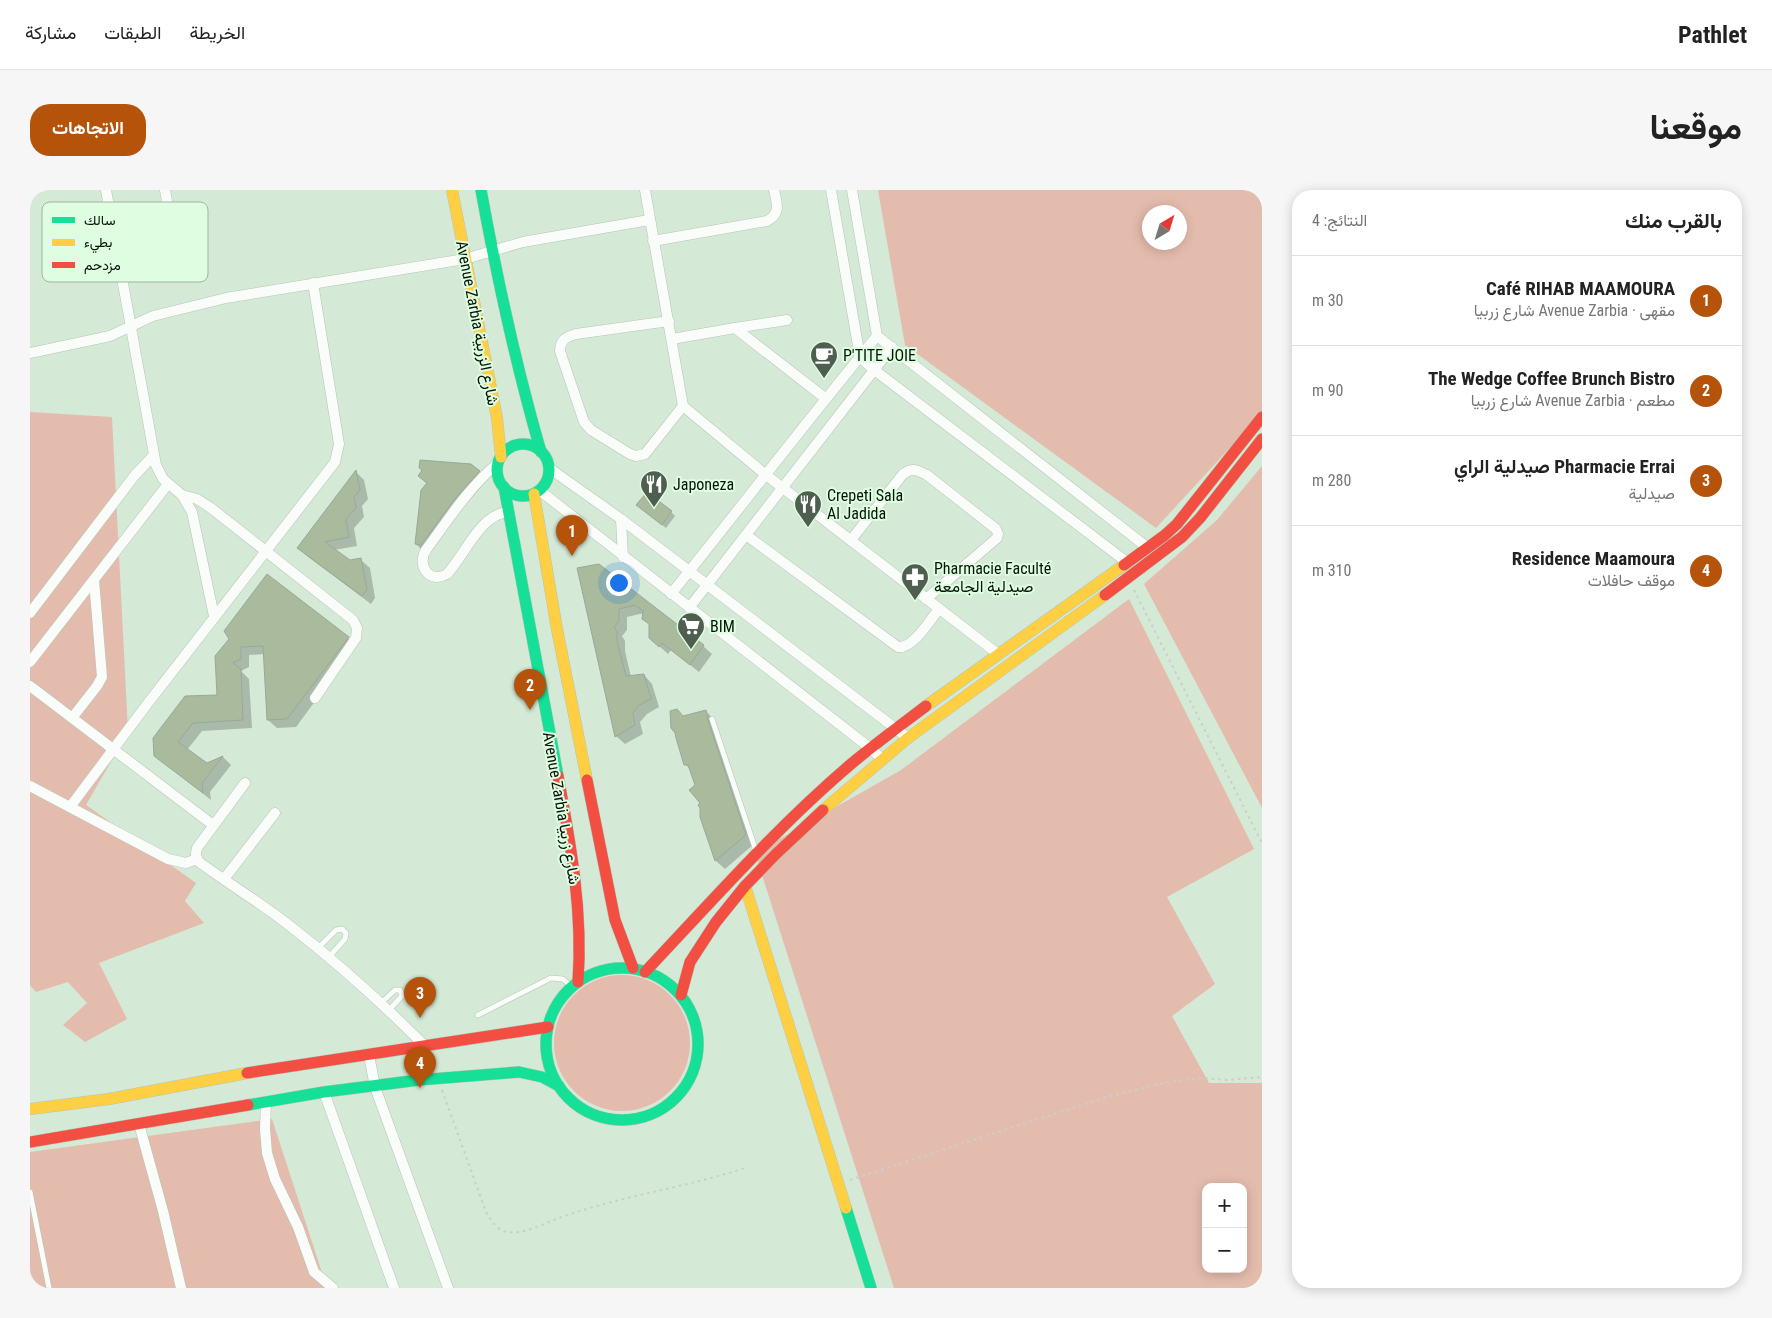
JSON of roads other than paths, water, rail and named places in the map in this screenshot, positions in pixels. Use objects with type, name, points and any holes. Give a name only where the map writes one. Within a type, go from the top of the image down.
[{"type":"main road","name":"Avenue Zarbia شارع الزربية","points":[[452,190],[497,418],[500,460]]},
{"type":"main road","name":"Avenue Zarbia شارع الزربية","points":[[481,190],[492,252],[541,452]]},
{"type":"main road","points":[[646,972],[819,793],[870,748],[998,654],[1128,563],[1176,524],[1262,417]]},
{"type":"main road","points":[[680,995],[690,962],[716,922],[745,886],[776,854],[810,822],[908,738],[1128,579],[1182,537],[1200,518],[1262,438]]},
{"type":"main road","points":[[520,444],[535,448],[541,452],[549,468],[545,484],[536,492],[526,496],[518,496],[504,487],[498,476],[500,460],[506,451],[520,444]]},
{"type":"main road","name":"Avenue Zarbia شارع زربيا","points":[[504,487],[578,898],[581,945],[575,984]]},
{"type":"main road","name":"Avenue Zarbia شارع زربيا","points":[[536,492],[557,629],[615,920],[633,968]]},
{"type":"main road","points":[[745,886],[871,1288]]},
{"type":"main road","points":[[30,1142],[324,1092],[438,1078],[519,1072],[542,1077],[559,1086],[576,1104],[597,1116],[619,1120],[638,1118],[658,1111],[676,1098],[690,1080],[697,1058],[698,1036],[692,1014],[680,995],[665,981],[633,968],[606,970],[592,974],[575,984],[564,994],[554,1010],[548,1027],[546,1048],[549,1063],[559,1086]]},
{"type":"main road","points":[[30,1109],[109,1099],[279,1067],[548,1027]]},
{"type":"street","points":[[645,190],[683,406],[766,475],[998,654]]},
{"type":"street","points":[[653,241],[768,221],[776,215],[778,208],[774,190]]},
{"type":"street","points":[[831,190],[860,357],[1128,563]]},
{"type":"street","points":[[852,190],[877,336],[1148,548]]},
{"type":"street","points":[[30,353],[95,341],[153,316],[184,307],[247,294],[465,259],[523,242],[649,220]]},
{"type":"street","points":[[123,282],[154,455],[159,472],[168,484],[182,494],[205,503],[350,617],[356,624],[357,633],[353,643],[315,698]]},
{"type":"street","points":[[70,807],[214,616],[331,467],[338,450],[338,438],[313,283]]},
{"type":"street","points":[[672,339],[787,320]]},
{"type":"street","points":[[669,321],[576,334],[565,338],[560,351],[584,422],[591,430],[630,454],[636,456],[645,454],[683,406]]},
{"type":"street","points":[[735,328],[824,398]]},
{"type":"street","points":[[672,594],[824,398],[877,336]]},
{"type":"street","points":[[689,608],[892,347]]},
{"type":"street","points":[[30,613],[135,475],[154,455]]},
{"type":"street","points":[[500,460],[470,490],[426,550],[422,563],[426,572],[434,577],[447,574],[486,522],[496,515],[508,512]]},
{"type":"street","points":[[549,468],[708,584],[908,738]]},
{"type":"street","points":[[851,540],[903,474],[913,469],[927,474],[996,529],[998,534],[997,538],[926,598]]},
{"type":"street","points":[[30,662],[168,484]]},
{"type":"street","points":[[536,492],[672,594],[870,748],[882,760]]},
{"type":"street","points":[[182,494],[192,512],[214,616]]},
{"type":"street","points":[[621,519],[623,557]]},
{"type":"street","points":[[746,535],[898,647],[906,646],[913,642],[939,609]]},
{"type":"street","points":[[72,718],[102,677],[94,580]]},
{"type":"street","points":[[30,686],[214,825]]},
{"type":"street","points":[[245,783],[197,848],[197,859],[318,948],[385,1006],[425,1046]]},
{"type":"street","points":[[30,786],[168,859],[186,863],[197,859]]},
{"type":"street","points":[[224,879],[275,813]]},
{"type":"street","points":[[369,1055],[375,1086],[448,1288]]},
{"type":"street","points":[[324,1092],[394,1288]]},
{"type":"street","points":[[266,1102],[265,1129],[267,1153],[275,1179],[298,1227],[314,1272],[333,1288]]},
{"type":"street","points":[[139,1124],[163,1211],[181,1288]]},
{"type":"lane","points":[[712,720],[758,854]]},
{"type":"lane","points":[[318,948],[336,930],[345,930],[345,939],[328,957]]},
{"type":"lane","points":[[478,1016],[551,978],[562,979],[575,984]]},
{"type":"lane","points":[[30,1192],[50,1288]]},
{"type":"place","name":"P'TITE JOIE","points":[[824,379]]},
{"type":"place","name":"Japoneza","points":[[654,508]]},
{"type":"place","name":"Crepeti Sala Al Jadida","points":[[808,528]]},
{"type":"place","name":"Café RIHAB MAAMOURA","points":[[572,556]]},
{"type":"place","name":"Pharmacie Faculté صيدلية الجامعة","points":[[915,601]]},
{"type":"place","name":"BIM","points":[[691,650]]},
{"type":"place","name":"The Wedge Coffee Brunch Bistro","points":[[530,710]]},
{"type":"place","name":"Pharmacie Errai صيدلية الراي","points":[[420,1018]]},
{"type":"place","name":"Residence Maamoura","points":[[420,1088]]}]
